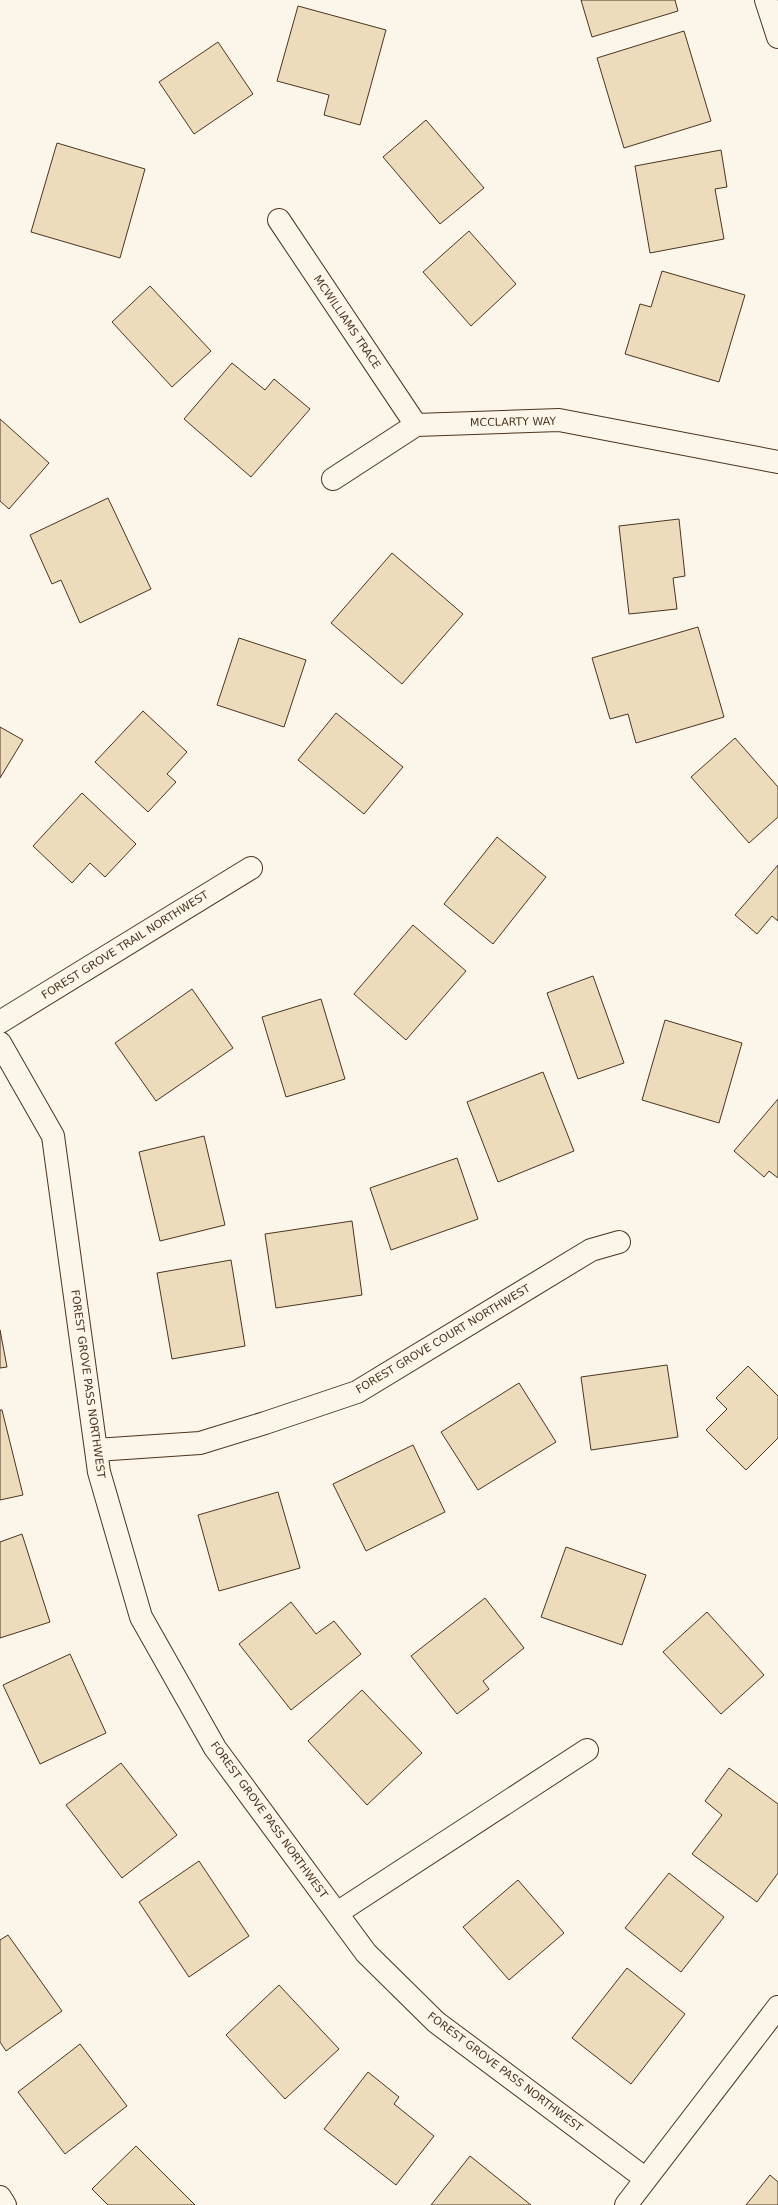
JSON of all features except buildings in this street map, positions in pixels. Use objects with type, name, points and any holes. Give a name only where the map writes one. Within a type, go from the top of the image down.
[{"type":"street","points":[[766,0],[778,37]]},
{"type":"street","name":"MCWILLIAMS TRACE","points":[[279,220],[416,425]]},
{"type":"street","name":"MCCLARTY WAY","points":[[416,425],[559,420],[778,462]]},
{"type":"street","points":[[333,479],[416,425]]},
{"type":"street","name":"FOREST GROVE TRAIL NORTHWEST","points":[[0,1022],[251,868]]},
{"type":"street","name":"FOREST GROVE PASS NORTHWEST","points":[[0,1043],[53,1136],[100,1472],[141,1617],[215,1748],[366,1953],[436,2022],[646,2179]]},
{"type":"street","name":"FOREST GROVE COURT NORTHWEST","points":[[96,1450],[200,1443],[266,1423],[357,1392],[591,1250],[619,1242]]},
{"type":"street","points":[[337,1913],[586,1750]]},
{"type":"street","points":[[626,2205],[778,2007]]},
{"type":"street","points":[[0,2197],[5,2205]]}]
